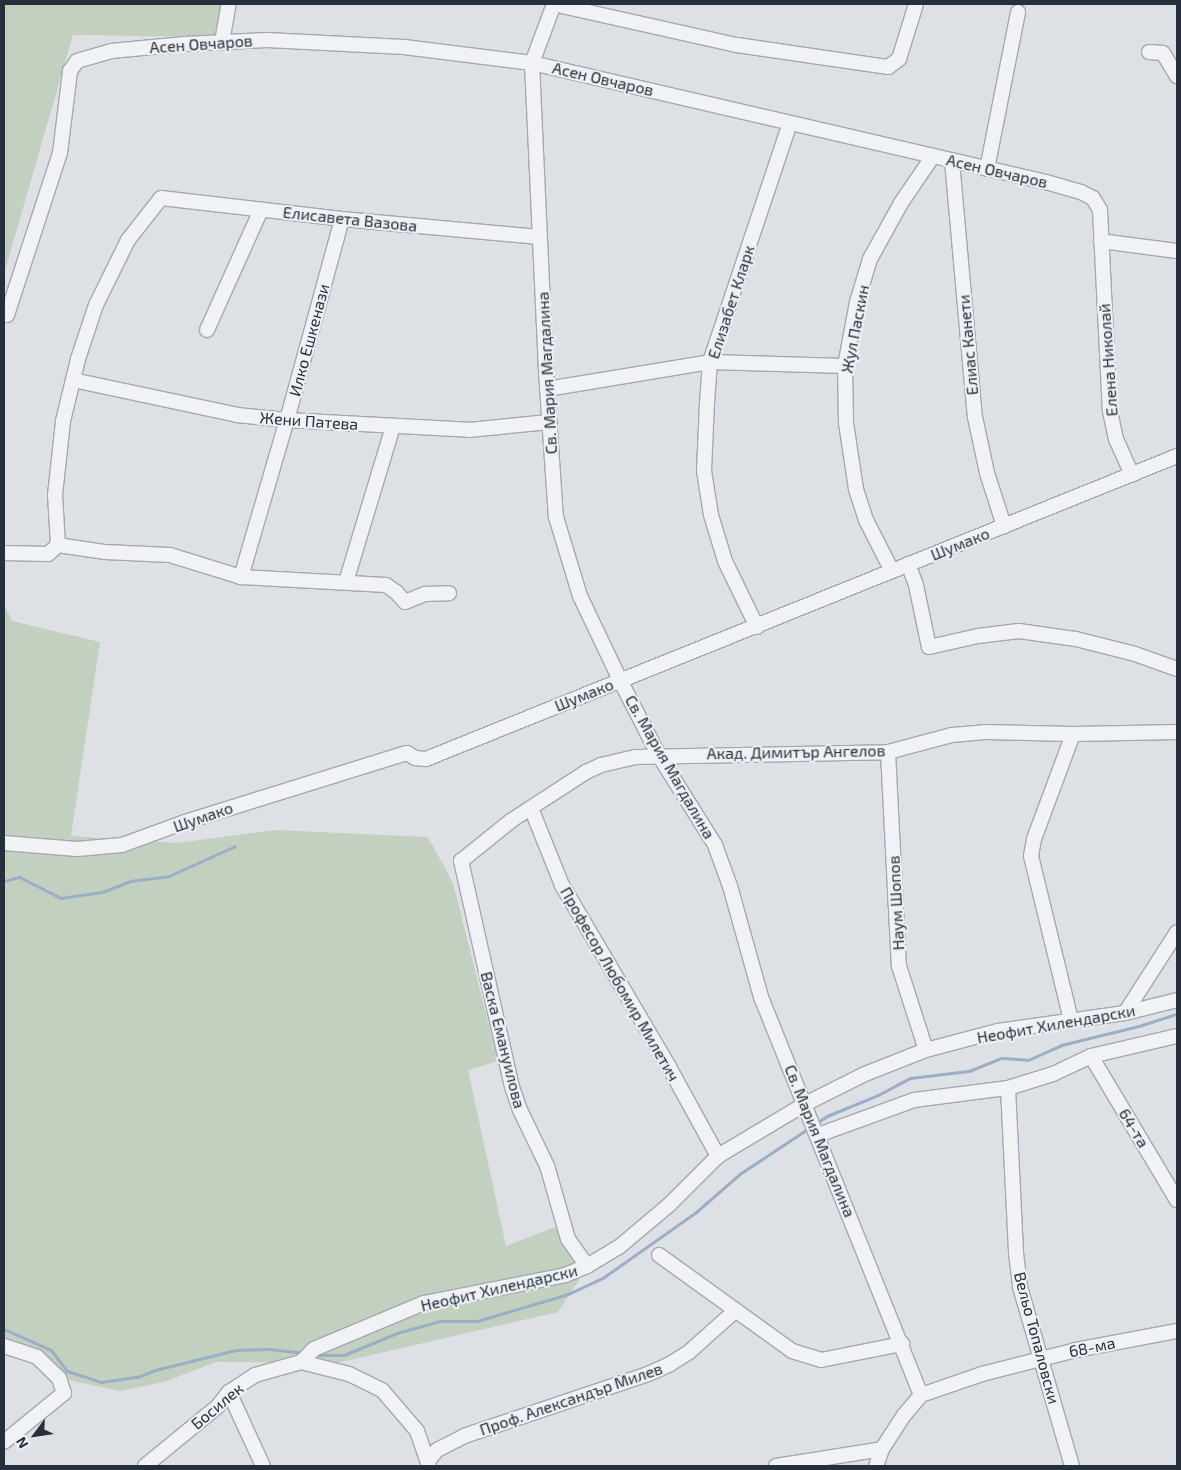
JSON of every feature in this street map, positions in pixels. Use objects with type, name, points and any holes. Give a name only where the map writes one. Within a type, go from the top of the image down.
[{"type":"street","points":[[222,42],[229,4]]},
{"type":"street","points":[[554,4],[737,45],[888,67],[899,59],[916,4]]},
{"type":"street","name":"Св. Мария Магдалина","points":[[554,4],[532,63],[547,389],[556,517],[580,596],[620,680],[658,754],[715,844],[730,886],[761,997],[921,1395]]},
{"type":"street","points":[[987,169],[1018,12]]},
{"type":"street","name":"Асен Овчаров","points":[[7,315],[60,153],[70,71],[77,61],[111,51],[222,42],[267,40],[404,46],[532,63],[1081,192],[1093,198],[1100,210],[1102,241]]},
{"type":"street","points":[[1149,52],[1163,53],[1177,76]]},
{"type":"street","name":"Елизабет Кларк","points":[[757,627],[726,561],[711,515],[704,470],[710,362],[790,123]]},
{"type":"street","name":"Жул Паскин","points":[[892,571],[866,520],[856,489],[846,423],[845,366],[856,302],[870,259],[901,203],[933,156]]},
{"type":"street","name":"Елиас Канети","points":[[952,161],[975,417],[987,474],[1004,526]]},
{"type":"street","name":"Елисавета Вазова","points":[[73,380],[96,305],[128,240],[161,198],[342,219],[539,236]]},
{"type":"street","points":[[208,330],[261,210]]},
{"type":"street","name":"Илко Ешкенази","points":[[241,577],[287,420],[342,219]]},
{"type":"street","points":[[1102,241],[1177,251]]},
{"type":"street","name":"Елена Николай","points":[[1102,241],[1110,411],[1116,439],[1132,474]]},
{"type":"street","points":[[547,389],[710,362],[845,366]]},
{"type":"street","points":[[58,545],[55,495],[63,421],[73,380]]},
{"type":"street","name":"Жени Патева","points":[[73,380],[237,415],[287,420],[469,430],[549,422]]},
{"type":"street","points":[[346,582],[393,426]]},
{"type":"street","name":"Шумако","points":[[4,843],[76,849],[133,842],[185,822],[407,753],[415,758],[426,759],[1177,456]]},
{"type":"street","points":[[4,552],[48,554],[58,545]]},
{"type":"street","points":[[58,545],[105,552],[170,555],[241,577],[346,582],[386,586],[396,592],[404,602],[425,594],[450,593]]},
{"type":"street","points":[[908,564],[916,584],[929,646],[978,636],[1019,631],[1076,639],[1135,654],[1177,669]]},
{"type":"street","name":"Акад. Димитър Ангелов","points":[[461,861],[495,833],[571,780],[601,765],[636,757],[658,754],[888,752],[952,735],[984,732],[1073,734],[1177,732]]},
{"type":"street","points":[[1071,1020],[1031,856],[1034,839],[1073,734]]},
{"type":"street","name":"Наум Шопов","points":[[888,752],[899,966],[926,1050]]},
{"type":"street","name":"Професор Любомир Милетич","points":[[531,808],[562,885],[669,1066],[718,1156]]},
{"type":"street","name":"Васка Емануилова","points":[[461,861],[514,1094],[547,1166],[568,1239],[587,1266]]},
{"type":"street","points":[[1125,1013],[1177,932]]},
{"type":"street","name":"Неофит Хилендарски","points":[[301,1362],[314,1349],[424,1303],[565,1275],[587,1266],[619,1247],[669,1205],[718,1156],[805,1104],[865,1074],[926,1050],[998,1031],[1125,1013],[1177,1000]]},
{"type":"street","points":[[818,1135],[914,1100],[1008,1088],[1053,1074],[1091,1056],[1177,1036]]},
{"type":"street","name":"64-та","points":[[1091,1056],[1177,1200]]},
{"type":"street","name":"Вельо Топаловски","points":[[1008,1088],[1016,1254],[1020,1287],[1072,1466]]},
{"type":"street","points":[[660,1256],[792,1350],[821,1360],[902,1344]]},
{"type":"street","name":"Проф. Александър Милев","points":[[429,1464],[437,1450],[464,1436],[670,1364],[689,1352],[735,1311]]},
{"type":"street","name":"68-ма","points":[[921,1395],[982,1374],[1076,1350],[1177,1331]]},
{"type":"street","points":[[4,1346],[37,1357],[60,1378],[64,1393],[4,1442]]},
{"type":"street","points":[[301,1362],[349,1374],[382,1390],[417,1431],[429,1464]]},
{"type":"street","name":"Босилек","points":[[145,1466],[218,1406],[229,1392],[256,1375],[301,1362]]},
{"type":"street","points":[[229,1392],[263,1466]]},
{"type":"street","points":[[876,1466],[882,1449],[904,1415],[921,1395]]},
{"type":"street","points":[[776,1466],[882,1449]]},
{"type":"green space","points":[[4,4],[221,4],[215,37],[73,35],[4,274]]},
{"type":"green space","points":[[4,604],[12,621],[100,642],[71,836],[177,843],[275,830],[428,837],[453,883],[498,1061],[468,1070],[506,1246],[555,1227],[589,1265],[558,1312],[337,1363],[216,1362],[164,1382],[120,1391],[59,1378],[37,1357],[4,1346]]},
{"type":"waterway","points":[[4,881],[19,877],[61,898],[102,892],[130,881],[169,876],[235,846]]},
{"type":"waterway","points":[[816,1123],[827,1116],[878,1095],[910,1078],[969,1071],[1002,1058],[1028,1060],[1061,1045],[1139,1026],[1177,1014]]},
{"type":"waterway","points":[[315,1355],[344,1355],[397,1333],[440,1321],[477,1321],[568,1294],[604,1277],[696,1212],[741,1173],[809,1128]]},
{"type":"waterway","points":[[4,1329],[51,1350],[67,1371],[101,1382],[138,1377],[155,1370],[236,1350],[268,1349],[304,1353]]}]
